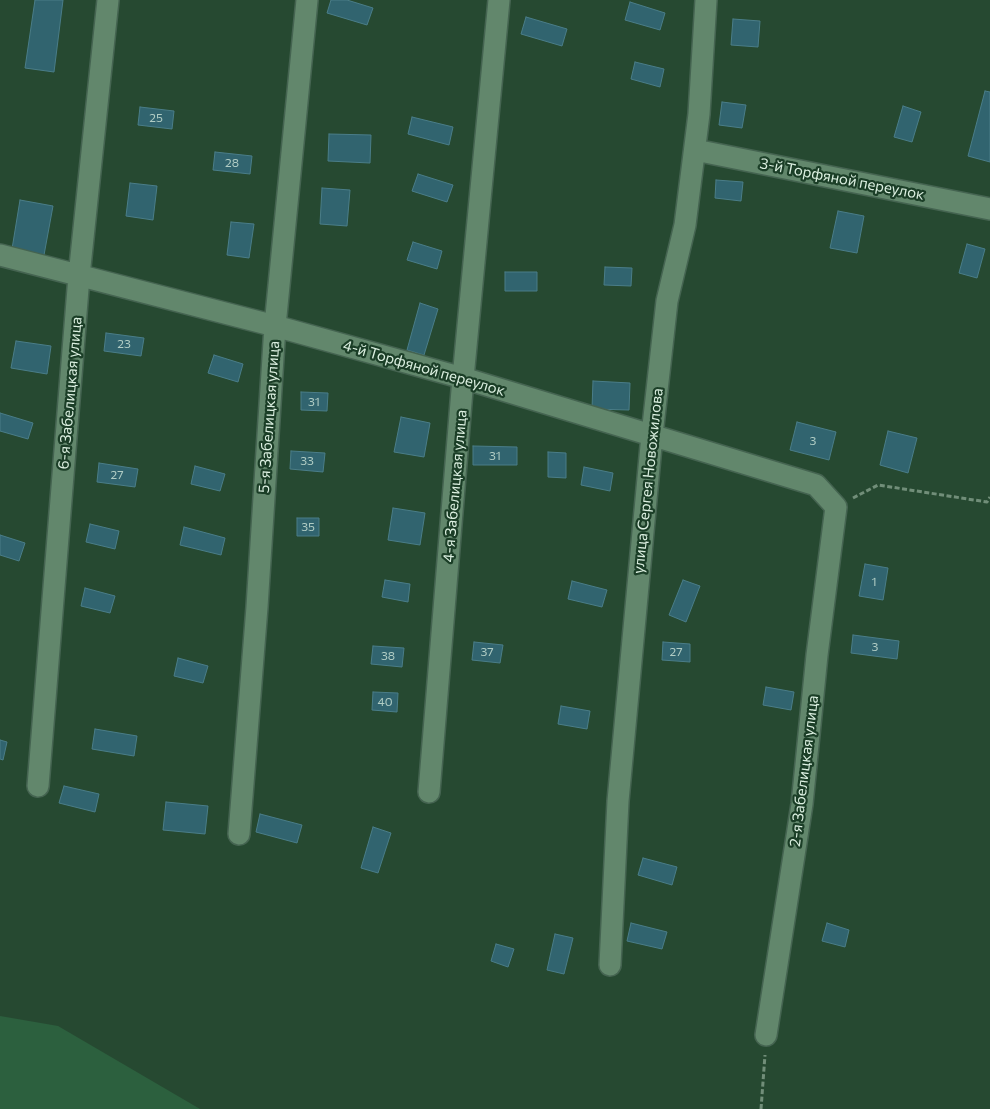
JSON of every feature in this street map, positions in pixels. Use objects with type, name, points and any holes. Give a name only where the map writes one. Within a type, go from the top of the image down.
[{"type":"street","name":"6-я Забелицкая улица","points":[[38,786],[80,276],[108,0]]},
{"type":"street","name":"5-я Забелицкая улица","points":[[239,834],[276,326],[307,0]]},
{"type":"street","name":"4-я Забелицкая улица","points":[[429,792],[464,378],[499,0]]},
{"type":"street","name":"улица Сергея Новожилова","points":[[610,965],[618,801],[652,435],[667,301],[685,225],[699,114],[706,0]]},
{"type":"street","name":"3-й Торфяной переулок","points":[[694,150],[990,209]]},
{"type":"street","name":"4-й Торфяной переулок","points":[[0,256],[276,326],[464,378],[816,486],[836,507]]},
{"type":"street","name":"2-я Забелицкая улица","points":[[766,1036],[802,804],[817,655],[836,507]]},
{"type":"path","points":[[836,507],[878,485],[987,502],[990,496]]},
{"type":"path","points":[[762,1109],[766,1036]]},
{"type":"green space","points":[[0,1016],[58,1026],[200,1109],[0,1109]]},
{"type":"building","points":[[35,0],[63,0],[54,72],[25,68]]},
{"type":"building","points":[[331,0],[347,0],[373,8],[367,25],[327,13]]},
{"type":"building","points":[[630,2],[665,13],[660,30],[625,20]]},
{"type":"building","points":[[526,17],[567,29],[562,46],[521,34]]},
{"type":"building","points":[[733,19],[760,21],[758,47],[731,45]]},
{"type":"building","points":[[635,62],[664,69],[660,87],[631,79]]},
{"type":"building","points":[[985,91],[990,92],[990,162],[968,156]]},
{"type":"building","points":[[722,102],[746,105],[742,128],[719,125]]},
{"type":"building","points":[[903,106],[921,112],[912,142],[894,137]]},
{"type":"building","points":[[140,107],[174,111],[172,129],[138,125]]},
{"type":"building","points":[[412,117],[453,127],[449,145],[408,134]]},
{"type":"building","points":[[329,134],[371,135],[370,163],[328,161]]},
{"type":"building","points":[[215,152],[252,156],[250,174],[213,170]]},
{"type":"building","points":[[418,174],[453,185],[447,202],[412,191]]},
{"type":"building","points":[[716,180],[743,182],[741,201],[715,198]]},
{"type":"building","points":[[130,183],[157,186],[153,220],[126,216]]},
{"type":"building","points":[[322,188],[350,190],[347,226],[320,224]]},
{"type":"building","points":[[20,200],[53,206],[44,255],[12,249]]},
{"type":"building","points":[[838,211],[864,216],[857,253],[830,248]]},
{"type":"building","points":[[231,222],[254,224],[249,258],[227,255]]},
{"type":"building","points":[[413,242],[442,251],[437,269],[407,260]]},
{"type":"building","points":[[967,244],[985,249],[977,278],[959,273]]},
{"type":"building","points":[[605,267],[632,268],[631,286],[604,285]]},
{"type":"building","points":[[505,272],[537,272],[537,291],[505,291]]},
{"type":"building","points":[[420,303],[438,309],[424,355],[407,350]]},
{"type":"building","points":[[106,333],[144,338],[141,356],[104,351]]},
{"type":"building","points":[[16,341],[51,346],[47,374],[11,368]]},
{"type":"building","points":[[214,355],[243,364],[238,382],[208,373]]},
{"type":"building","points":[[593,381],[630,383],[629,410],[592,409]]},
{"type":"building","points":[[301,392],[328,393],[327,411],[301,410]]},
{"type":"building","points":[[0,413],[33,423],[28,439],[0,431]]},
{"type":"building","points":[[401,417],[430,423],[424,457],[394,452]]},
{"type":"building","points":[[797,422],[836,432],[829,460],[790,450]]},
{"type":"building","points":[[888,431],[917,438],[908,473],[880,465]]},
{"type":"building","points":[[473,446],[517,447],[517,465],[473,465]]},
{"type":"building","points":[[291,451],[325,453],[323,472],[290,469]]},
{"type":"building","points":[[548,452],[566,453],[566,478],[548,477]]},
{"type":"building","points":[[99,463],[138,469],[135,487],[97,482]]},
{"type":"building","points":[[195,466],[225,474],[220,491],[191,484]]},
{"type":"building","points":[[584,467],[613,473],[610,491],[581,485]]},
{"type":"building","points":[[393,508],[425,513],[420,545],[388,540]]},
{"type":"building","points":[[297,518],[319,518],[319,536],[297,536]]},
{"type":"building","points":[[90,524],[119,531],[115,549],[86,542]]},
{"type":"building","points":[[184,527],[225,538],[221,555],[180,545]]},
{"type":"building","points":[[0,535],[25,543],[19,561],[0,555]]},
{"type":"building","points":[[865,564],[888,568],[883,600],[859,596]]},
{"type":"building","points":[[385,580],[410,584],[408,602],[382,597]]},
{"type":"building","points":[[683,580],[700,586],[686,622],[669,615]]},
{"type":"building","points":[[572,581],[607,590],[602,607],[568,599]]},
{"type":"building","points":[[85,588],[115,596],[110,613],[81,606]]},
{"type":"building","points":[[853,635],[899,641],[897,659],[851,653]]},
{"type":"building","points":[[474,642],[503,645],[500,663],[472,660]]},
{"type":"building","points":[[663,642],[690,644],[690,662],[662,660]]},
{"type":"building","points":[[373,646],[404,648],[402,667],[371,664]]},
{"type":"building","points":[[178,658],[208,666],[203,683],[174,676]]},
{"type":"building","points":[[766,687],[794,692],[791,710],[763,705]]},
{"type":"building","points":[[373,692],[398,693],[397,712],[372,710]]},
{"type":"building","points":[[561,706],[590,711],[587,729],[558,724]]},
{"type":"building","points":[[95,729],[137,736],[134,756],[92,749]]},
{"type":"building","points":[[0,740],[7,742],[3,760],[0,759]]},
{"type":"building","points":[[64,786],[99,794],[95,812],[59,803]]},
{"type":"building","points":[[166,802],[208,806],[205,834],[163,830]]},
{"type":"building","points":[[260,814],[302,825],[297,843],[256,832]]},
{"type":"building","points":[[373,827],[391,833],[378,873],[361,868]]},
{"type":"building","points":[[643,858],[677,867],[672,885],[638,875]]},
{"type":"building","points":[[631,923],[667,932],[662,949],[627,941]]},
{"type":"building","points":[[827,923],[849,930],[845,947],[822,941]]},
{"type":"building","points":[[555,934],[573,938],[564,974],[547,970]]},
{"type":"building","points":[[496,944],[514,949],[508,967],[491,961]]}]
